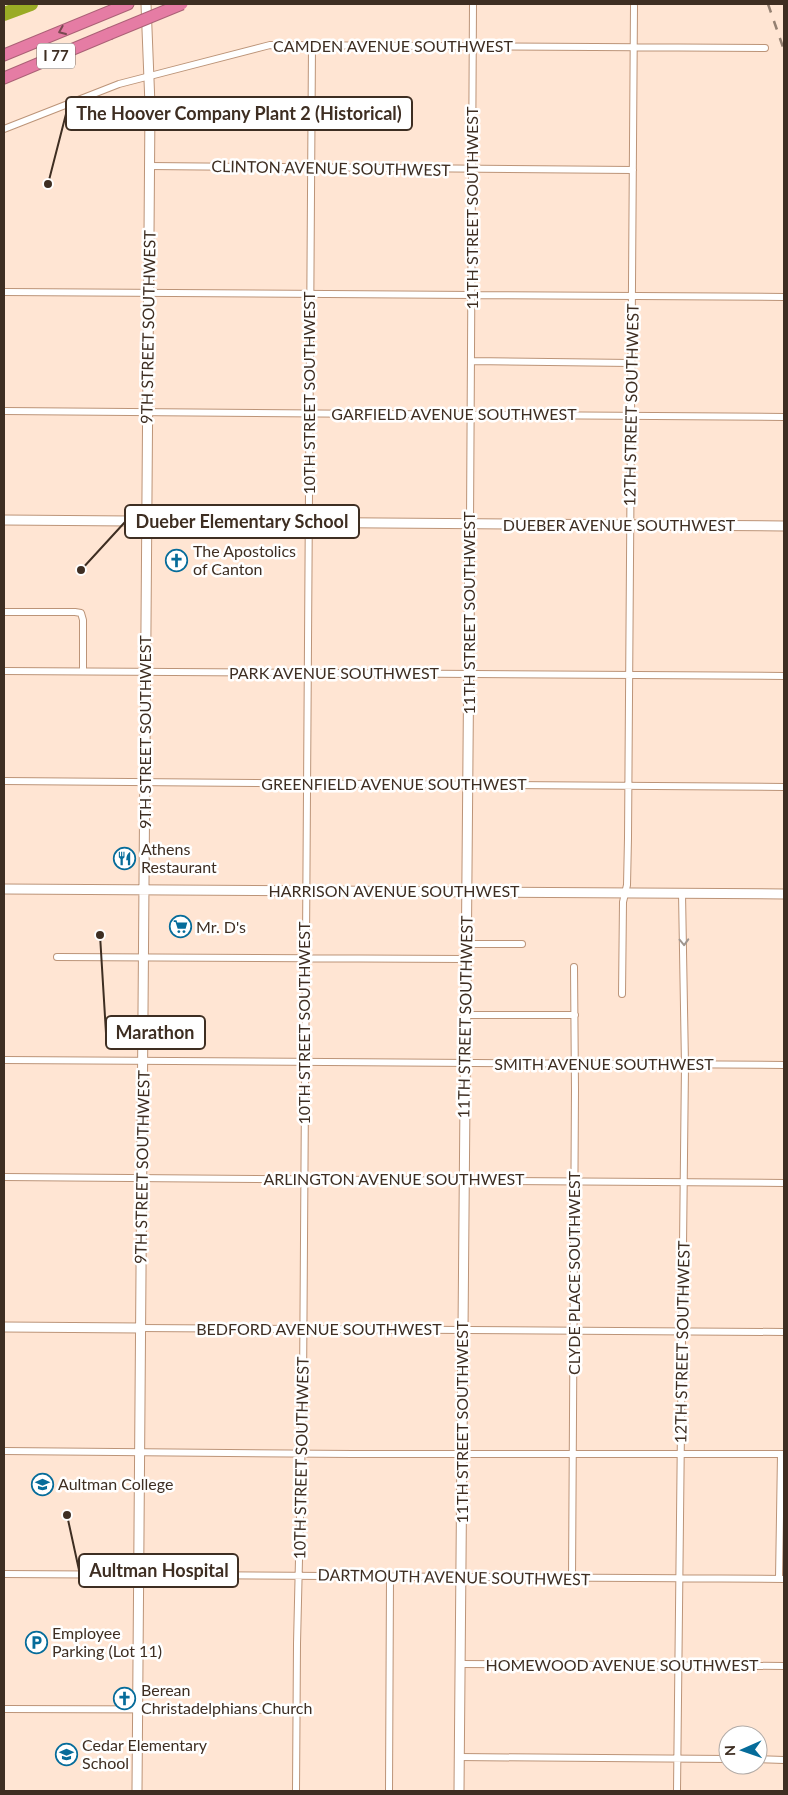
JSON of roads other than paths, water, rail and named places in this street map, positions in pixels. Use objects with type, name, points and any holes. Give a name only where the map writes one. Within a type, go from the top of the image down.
[{"type":"highway","name":"I 77","points":[[4,55],[128,4]]},
{"type":"highway","name":"I 77","points":[[4,78],[182,4]]},
{"type":"street","name":"9TH STREET SOUTHWEST","points":[[137,1791],[149,166],[149,76],[146,4]]},
{"type":"street","name":"11TH STREET SOUTHWEST","points":[[459,1791],[473,4]]},
{"type":"street","name":"12TH STREET SOUTHWEST","points":[[622,994],[623,902],[627,885],[634,6]]},
{"type":"street","name":"CAMDEN AVENUE SOUTHWEST","points":[[4,129],[119,84],[270,45],[765,48]]},
{"type":"street","name":"10TH STREET SOUTHWEST","points":[[296,1791],[303,1329],[312,45]]},
{"type":"street","name":"CLINTON AVENUE SOUTHWEST","points":[[149,166],[311,169],[633,170]]},
{"type":"street","points":[[4,292],[784,297]]},
{"type":"street","points":[[471,361],[631,363]]},
{"type":"street","name":"GARFIELD AVENUE SOUTHWEST","points":[[4,411],[784,417]]},
{"type":"street","name":"DUEBER AVENUE SOUTHWEST","points":[[4,520],[784,526]]},
{"type":"street","points":[[4,612],[81,613],[83,620],[83,671]]},
{"type":"street","name":"PARK AVENUE SOUTHWEST","points":[[4,670],[784,676]]},
{"type":"street","name":"GREENFIELD AVENUE SOUTHWEST","points":[[4,781],[784,787]]},
{"type":"street","name":"HARRISON AVENUE SOUTHWEST","points":[[4,889],[784,894]]},
{"type":"street","name":"12TH STREET SOUTHWEST","points":[[677,1791],[685,1065],[682,893]]},
{"type":"street","points":[[466,944],[522,944]]},
{"type":"street","points":[[57,957],[465,960]]},
{"type":"street","name":"CLYDE PLACE SOUTHWEST","points":[[572,1579],[575,1181],[574,967]]},
{"type":"street","points":[[464,1015],[575,1015]]},
{"type":"street","name":"SMITH AVENUE SOUTHWEST","points":[[4,1060],[784,1065]]},
{"type":"street","name":"ARLINGTON AVENUE SOUTHWEST","points":[[4,1177],[784,1182]]},
{"type":"street","name":"BEDFORD AVENUE SOUTHWEST","points":[[4,1327],[784,1332]]},
{"type":"street","points":[[4,1451],[783,1454],[782,1579]]},
{"type":"street","name":"DARTMOUTH AVENUE SOUTHWEST","points":[[4,1574],[782,1579]]},
{"type":"street","points":[[389,1791],[390,1577]]},
{"type":"street","name":"HOMEWOOD AVENUE SOUTHWEST","points":[[460,1664],[784,1666]]},
{"type":"street","points":[[4,1708],[297,1710]]},
{"type":"street","points":[[459,1758],[718,1759]]},
{"type":"street","points":[[768,1759],[784,1760]]},
{"type":"waterway","points":[[4,14],[31,4]]},
{"type":"railway","points":[[768,4],[784,50]]},
{"type":"place","name":"The Hoover Company Plant 2 (Historical)","points":[[48,184]]},
{"type":"place","name":"The Apostolics of Canton","points":[[177,560]]},
{"type":"place","name":"Dueber Elementary School","points":[[81,570]]},
{"type":"place","name":"Athens Restaurant","points":[[125,858]]},
{"type":"place","name":"Mr. D's","points":[[180,927]]},
{"type":"place","name":"Marathon","points":[[100,935]]},
{"type":"place","name":"Aultman College","points":[[42,1484]]},
{"type":"place","name":"Aultman Hospital","points":[[67,1515]]},
{"type":"place","name":"Employee Parking (Lot 11)","points":[[36,1642]]},
{"type":"place","name":"Berean Christadelphians Church","points":[[125,1699]]},
{"type":"place","name":"Cedar Elementary School","points":[[66,1754]]}]
